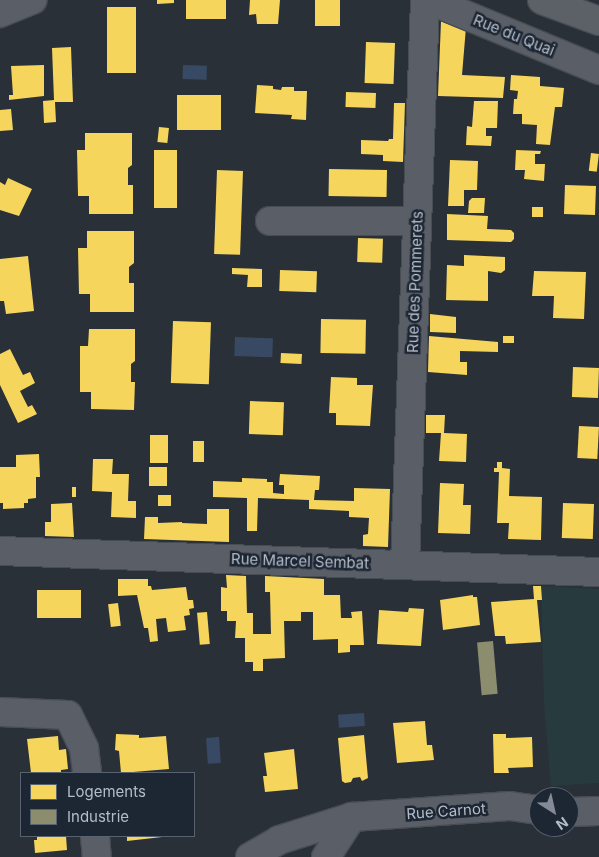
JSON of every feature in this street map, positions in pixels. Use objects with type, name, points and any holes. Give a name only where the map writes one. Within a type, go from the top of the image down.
[{"type":"main road","points":[[542,0],[599,20]]},
{"type":"street","points":[[0,13],[32,0]]},
{"type":"street","name":"Rue des Pommerets","points":[[404,565],[425,0]]},
{"type":"street","name":"Rue du Quai","points":[[429,0],[599,70]]},
{"type":"street","points":[[270,221],[417,221]]},
{"type":"street","name":"Rue Marcel Sembat","points":[[0,551],[599,572]]},
{"type":"street","points":[[0,712],[68,715],[84,748],[87,772]]},
{"type":"street","name":"Rue Carnot","points":[[250,857],[279,840],[352,817],[510,806],[529,809]]},
{"type":"street","points":[[579,812],[599,811]]},
{"type":"street","points":[[326,857],[352,817]]},
{"type":"street","points":[[95,837],[97,857]]},
{"type":"green space","points":[[541,586],[599,589],[599,783],[551,786],[544,704]]},
{"type":"water","points":[[183,65],[207,66],[206,80],[183,79]]},
{"type":"water","points":[[235,337],[273,338],[272,357],[234,356]]},
{"type":"water","points":[[364,713],[365,726],[339,728],[338,715]]},
{"type":"water","points":[[219,737],[221,763],[208,764],[206,738]]},
{"type":"building: Logements","points":[[157,0],[174,0],[174,3],[157,4]]},
{"type":"building: Logements","points":[[186,0],[226,0],[226,19],[186,19]]},
{"type":"building: Logements","points":[[250,0],[280,0],[278,24],[257,24],[256,14],[249,15]]},
{"type":"building: Logements","points":[[315,0],[340,0],[340,26],[315,26]]},
{"type":"building: Logements","points":[[107,7],[136,7],[136,73],[107,73]]},
{"type":"building: Logements","points":[[441,21],[466,27],[462,75],[505,77],[503,98],[438,96]]},
{"type":"building: Logements","points":[[366,42],[395,43],[394,84],[365,83]]},
{"type":"building: Logements","points":[[71,47],[73,102],[55,102],[56,122],[44,123],[43,101],[54,100],[52,48]]},
{"type":"building: Logements","points":[[44,65],[44,96],[9,100],[9,95],[13,95],[11,66]]},
{"type":"building: Logements","points":[[511,75],[540,77],[540,86],[564,88],[562,107],[555,107],[550,145],[536,144],[537,125],[522,124],[522,114],[513,114],[514,99],[517,99],[518,91],[510,90]]},
{"type":"building: Logements","points":[[257,85],[273,86],[273,89],[281,90],[282,87],[294,87],[294,91],[307,91],[306,120],[291,119],[292,115],[255,113]]},
{"type":"building: Logements","points":[[346,92],[376,93],[375,108],[345,107]]},
{"type":"building: Logements","points":[[177,95],[221,95],[221,130],[177,130]]},
{"type":"building: Logements","points":[[474,101],[498,101],[497,128],[486,128],[486,136],[492,136],[491,146],[466,145],[467,126],[472,127]]},
{"type":"building: Logements","points":[[394,103],[405,103],[403,162],[383,161],[383,155],[361,154],[361,140],[388,141],[393,139]]},
{"type":"building: Logements","points":[[11,109],[13,130],[0,131],[0,110]]},
{"type":"building: Logements","points":[[159,127],[169,128],[167,143],[157,142]]},
{"type":"building: Logements","points":[[85,133],[132,133],[132,165],[128,168],[128,185],[133,185],[133,214],[89,214],[89,196],[78,196],[77,150],[85,150]]},
{"type":"building: Logements","points":[[154,150],[177,150],[177,208],[154,208]]},
{"type":"building: Logements","points":[[516,150],[541,151],[540,154],[535,154],[535,164],[545,164],[544,181],[524,179],[525,170],[515,170]]},
{"type":"building: Logements","points":[[591,153],[599,154],[597,172],[589,171]]},
{"type":"building: Logements","points":[[450,160],[478,161],[477,190],[464,190],[464,206],[448,206]]},
{"type":"building: Logements","points":[[329,169],[387,170],[387,197],[329,196]]},
{"type":"building: Logements","points":[[217,170],[243,171],[240,255],[214,254]]},
{"type":"building: Logements","points":[[8,178],[32,189],[19,216],[0,210],[0,182],[5,185]]},
{"type":"building: Logements","points":[[565,185],[596,186],[595,215],[564,214]]},
{"type":"building: Logements","points":[[472,198],[485,198],[484,213],[468,213],[469,201]]},
{"type":"building: Logements","points":[[532,207],[543,207],[543,217],[532,217]]},
{"type":"building: Logements","points":[[447,214],[488,216],[487,229],[511,230],[514,233],[514,239],[511,242],[447,240]]},
{"type":"building: Logements","points":[[87,231],[134,231],[134,263],[129,267],[129,283],[134,283],[134,312],[90,312],[90,294],[79,294],[78,248],[87,248]]},
{"type":"building: Logements","points":[[358,238],[383,239],[382,263],[357,262]]},
{"type":"building: Logements","points":[[464,255],[505,257],[505,270],[501,273],[488,271],[488,301],[446,300],[447,265],[464,266]]},
{"type":"building: Logements","points":[[28,256],[34,311],[6,314],[4,301],[0,301],[0,259]]},
{"type":"building: Logements","points":[[232,268],[262,269],[262,287],[247,287],[248,275],[232,274]]},
{"type":"building: Logements","points":[[280,270],[317,271],[316,292],[279,291]]},
{"type":"building: Logements","points":[[534,271],[586,272],[584,319],[553,318],[554,296],[532,296]]},
{"type":"building: Logements","points":[[430,314],[456,317],[456,333],[430,332]]},
{"type":"building: Logements","points":[[321,319],[366,320],[365,354],[320,353]]},
{"type":"building: Logements","points":[[173,321],[211,322],[209,384],[171,383]]},
{"type":"building: Logements","points":[[89,329],[135,329],[135,361],[131,364],[131,382],[135,382],[134,410],[91,409],[91,392],[80,392],[80,346],[88,346]]},
{"type":"building: Logements","points":[[429,336],[498,342],[498,352],[460,351],[460,362],[467,362],[467,375],[428,372]]},
{"type":"building: Logements","points":[[503,336],[514,336],[514,343],[503,343]]},
{"type":"building: Logements","points":[[10,349],[23,375],[30,372],[35,383],[20,391],[28,407],[32,405],[37,414],[18,423],[0,385],[0,354]]},
{"type":"building: Logements","points":[[281,353],[302,354],[301,364],[280,363]]},
{"type":"building: Logements","points":[[573,367],[599,368],[598,398],[572,397]]},
{"type":"building: Logements","points":[[331,377],[357,378],[357,385],[373,385],[370,426],[336,425],[336,413],[329,413]]},
{"type":"building: Logements","points":[[250,401],[284,402],[283,435],[249,434]]},
{"type":"building: Logements","points":[[426,415],[445,415],[444,433],[467,434],[466,462],[439,461],[441,433],[426,433]]},
{"type":"building: Logements","points":[[579,426],[599,427],[597,459],[577,458]]},
{"type":"building: Logements","points":[[150,435],[168,435],[168,463],[150,463]]},
{"type":"building: Logements","points":[[193,441],[204,441],[204,462],[193,462]]},
{"type":"building: Logements","points":[[39,454],[40,477],[36,477],[36,498],[28,499],[28,503],[24,503],[24,508],[3,509],[3,503],[0,503],[0,467],[16,467],[16,455]]},
{"type":"building: Logements","points":[[93,459],[113,459],[112,474],[129,474],[128,501],[136,501],[136,518],[111,517],[112,492],[92,491]]},
{"type":"building: Logements","points":[[497,462],[502,462],[502,468],[510,469],[509,496],[542,497],[541,540],[508,539],[509,523],[497,523],[499,472],[494,472],[494,468],[497,468]]},
{"type":"building: Logements","points":[[149,467],[167,467],[167,486],[149,486]]},
{"type":"building: Logements","points":[[280,474],[320,476],[319,490],[315,490],[314,500],[354,501],[354,488],[390,489],[388,547],[363,546],[363,535],[368,534],[369,518],[349,517],[349,511],[309,509],[309,500],[258,498],[257,531],[247,531],[247,498],[213,497],[213,481],[242,482],[242,478],[267,479],[267,482],[273,482],[273,493],[284,494],[284,485],[279,485]]},
{"type":"building: Logements","points":[[440,483],[464,484],[463,505],[471,505],[470,534],[438,533]]},
{"type":"building: Logements","points":[[72,487],[76,487],[76,497],[72,497]]},
{"type":"building: Logements","points":[[158,495],[171,495],[171,506],[158,506]]},
{"type":"building: Logements","points":[[72,503],[74,537],[45,536],[45,522],[51,522],[51,504]]},
{"type":"building: Logements","points":[[563,503],[594,504],[593,539],[562,538]]},
{"type":"building: Logements","points":[[207,509],[229,509],[229,542],[144,539],[145,517],[158,517],[158,523],[207,524]]},
{"type":"building: Logements","points":[[226,575],[246,576],[247,613],[253,613],[253,634],[271,634],[270,592],[265,592],[265,576],[324,579],[324,595],[340,595],[341,618],[352,618],[351,612],[362,611],[364,645],[350,645],[350,652],[338,653],[338,639],[313,640],[313,612],[301,612],[301,621],[284,621],[285,658],[263,659],[263,671],[253,671],[253,662],[245,662],[245,638],[235,638],[236,621],[227,621],[227,611],[221,611],[221,587],[227,588]]},
{"type":"building: Logements","points":[[118,579],[148,579],[148,586],[151,586],[152,590],[186,587],[188,600],[193,600],[194,608],[189,609],[190,615],[184,616],[186,630],[168,632],[166,618],[156,619],[158,641],[150,642],[148,628],[144,628],[137,595],[118,596]]},
{"type":"building: Logements","points":[[533,586],[541,586],[542,600],[537,600],[541,642],[506,644],[505,636],[495,636],[491,602],[534,599]]},
{"type":"building: Logements","points":[[37,590],[81,590],[81,618],[37,618]]},
{"type":"building: Logements","points":[[473,595],[473,597],[477,597],[480,625],[443,630],[440,600]]},
{"type":"building: Logements","points":[[118,603],[121,626],[111,627],[108,604]]},
{"type":"building: Logements","points":[[409,608],[424,609],[421,646],[377,644],[379,610],[408,612]]},
{"type":"building: Logements","points":[[207,612],[210,644],[200,645],[197,613]]},
{"type":"building: Logements","points":[[425,721],[427,745],[432,745],[434,760],[397,763],[393,723]]},
{"type":"building: Logements","points":[[116,734],[139,735],[139,738],[166,736],[169,769],[121,772],[119,751],[115,750]]},
{"type":"building: Logements","points":[[493,734],[506,734],[506,738],[532,737],[533,767],[508,768],[509,773],[494,773]]},
{"type":"building: Logements","points":[[364,735],[368,778],[362,781],[360,777],[353,778],[351,782],[345,783],[342,781],[338,738]]},
{"type":"building: Logements","points":[[58,736],[59,750],[66,749],[68,769],[61,770],[61,772],[31,772],[27,739]]},
{"type":"building: Logements","points":[[294,749],[298,789],[265,792],[263,776],[267,776],[264,753]]},
{"type":"building: Logements","points":[[37,837],[66,837],[67,850],[35,853],[34,840],[37,840]]},
{"type":"building: Logements","points":[[127,837],[162,837],[127,841]]},
{"type":"building: Industrie","points":[[493,641],[498,694],[482,695],[477,642]]}]
